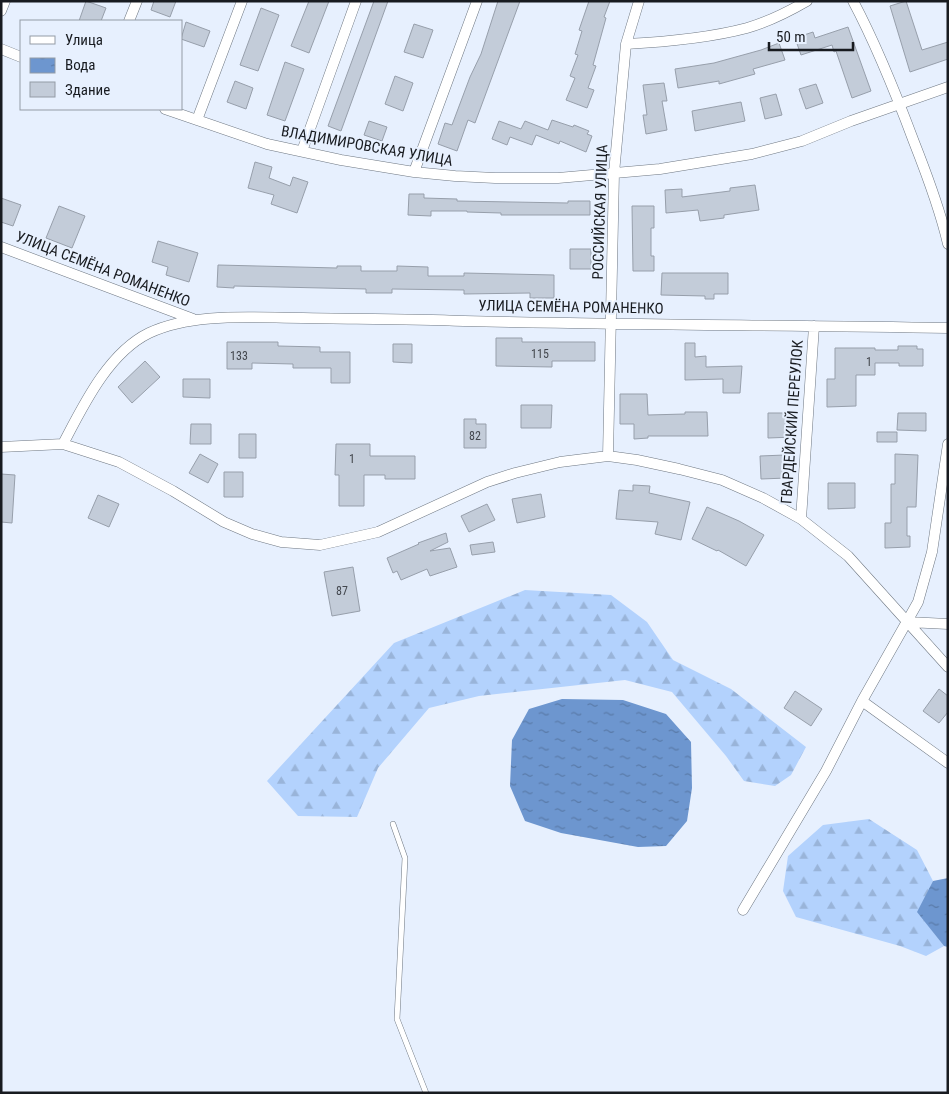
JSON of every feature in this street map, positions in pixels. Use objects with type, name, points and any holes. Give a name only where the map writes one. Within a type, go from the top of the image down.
[{"type":"street","points":[[1,11],[5,1]]},
{"type":"street","points":[[130,20],[137,1]]},
{"type":"street","points":[[197,120],[242,1]]},
{"type":"street","points":[[302,151],[356,1]]},
{"type":"street","points":[[414,172],[478,1]]},
{"type":"street","name":"РОССИЙСКАЯ УЛИЦА","points":[[608,456],[614,173],[626,44],[639,1]]},
{"type":"street","points":[[626,44],[668,42],[747,28],[780,16],[807,1]]},
{"type":"street","points":[[852,1],[864,22],[900,104],[926,173],[948,244]]},
{"type":"street","points":[[1,49],[20,57]]},
{"type":"street","name":"ВЛАДИМИРОВСКАЯ УЛИЦА","points":[[168,110],[267,144],[414,172],[495,178],[558,178],[660,169],[752,154],[802,141],[851,121],[948,87]]},
{"type":"street","name":"УЛИЦА СЕМЁНА РОМАНЕНКО","points":[[1,247],[193,319]]},
{"type":"street","name":"УЛИЦА СЕМЁНА РОМАНЕНКО","points":[[63,444],[84,404],[109,367],[131,346],[149,334],[193,319],[374,319],[948,328]]},
{"type":"street","name":"ГВАРДЕЙСКИЙ ПЕРЕУЛОК","points":[[801,520],[814,326]]},
{"type":"street","points":[[1,446],[63,444],[119,462],[173,491],[224,522],[252,534],[281,542],[320,546],[378,532],[487,482],[515,473],[560,462],[608,456],[638,460],[722,480],[763,498],[801,520],[848,556],[948,667]]},
{"type":"street","points":[[743,910],[826,771],[862,701],[918,602],[932,552],[946,474],[948,444]]},
{"type":"street","points":[[908,622],[948,624]]},
{"type":"street","points":[[862,701],[948,764]]},
{"type":"lane","points":[[393,824],[406,858],[397,1019],[426,1093]]},
{"type":"green space","points":[[525,590],[611,595],[647,622],[673,660],[731,689],[806,747],[791,775],[775,786],[744,781],[726,756],[672,692],[625,680],[479,696],[429,708],[378,768],[357,817],[298,816],[267,781],[394,643]]},
{"type":"green space","points":[[869,819],[917,850],[933,881],[918,912],[944,946],[926,956],[900,946],[796,917],[783,891],[788,856],[823,825]]},
{"type":"water","points":[[562,699],[623,700],[666,714],[691,742],[692,788],[687,821],[666,846],[638,847],[561,833],[525,821],[510,786],[512,740],[529,709]]},
{"type":"water","points":[[948,878],[948,947],[944,946],[917,912],[933,881]]},
{"type":"building","points":[[86,1],[106,8],[101,20],[79,20]]},
{"type":"building","points":[[154,1],[176,1],[170,17],[151,10]]},
{"type":"building","points":[[309,1],[329,1],[309,53],[291,46]]},
{"type":"building","points":[[374,1],[388,1],[341,131],[328,126]]},
{"type":"building","points":[[498,1],[520,1],[475,123],[468,120],[457,151],[438,144],[445,123],[452,125],[481,54]]},
{"type":"building","points":[[589,1],[610,1],[604,17],[606,18],[593,65],[596,66],[588,88],[594,90],[587,108],[566,100],[575,78],[570,76],[578,55],[575,54],[582,31],[579,30]]},
{"type":"building","points":[[906,1],[922,50],[948,42],[948,59],[910,72],[890,6]]},
{"type":"building","points":[[261,8],[279,15],[258,71],[240,65]]},
{"type":"building","points":[[186,22],[210,31],[204,47],[182,39]]},
{"type":"building","points":[[414,24],[433,30],[423,58],[404,52]]},
{"type":"building","points":[[848,27],[871,91],[852,98],[836,51],[834,52],[832,45],[801,55],[795,38],[813,32],[815,38]]},
{"type":"building","points":[[779,43],[785,60],[753,69],[755,74],[719,84],[719,81],[678,88],[675,69],[714,63]]},
{"type":"building","points":[[285,62],[304,69],[285,121],[267,115]]},
{"type":"building","points":[[395,76],[413,83],[403,111],[385,104]]},
{"type":"building","points":[[235,81],[253,88],[246,109],[227,102]]},
{"type":"building","points":[[664,83],[667,101],[662,101],[667,130],[646,134],[643,115],[647,115],[643,85]]},
{"type":"building","points":[[816,84],[823,103],[806,109],[799,89]]},
{"type":"building","points":[[776,94],[782,115],[765,119],[760,98]]},
{"type":"building","points":[[741,102],[745,121],[695,131],[692,111]]},
{"type":"building","points":[[552,120],[589,131],[587,134],[592,136],[586,152],[560,141],[559,144],[536,135],[532,145],[510,137],[507,145],[492,139],[499,121],[521,129],[525,121],[548,130]]},
{"type":"building","points":[[369,121],[387,127],[382,141],[364,135]]},
{"type":"building","points":[[255,162],[272,167],[269,178],[290,186],[293,177],[308,182],[297,213],[271,204],[274,195],[248,188]]},
{"type":"building","points":[[755,185],[759,210],[700,221],[698,210],[666,213],[665,190],[682,189],[682,197],[730,191],[730,188]]},
{"type":"building","points":[[409,194],[424,194],[424,198],[457,199],[457,201],[568,203],[568,201],[590,201],[590,215],[501,215],[501,213],[467,211],[431,211],[431,216],[408,215]]},
{"type":"building","points":[[1,198],[21,205],[13,226],[1,222]]},
{"type":"building","points":[[59,206],[85,216],[72,248],[46,238]]},
{"type":"building","points":[[632,206],[654,206],[654,228],[651,228],[651,256],[654,256],[654,271],[633,271]]},
{"type":"building","points":[[158,241],[198,253],[189,282],[166,275],[168,267],[152,262]]},
{"type":"building","points":[[570,249],[591,249],[591,269],[570,269]]},
{"type":"building","points":[[218,265],[337,268],[337,266],[361,266],[361,271],[397,271],[397,266],[428,267],[428,276],[464,276],[464,273],[554,275],[554,298],[530,298],[530,293],[464,294],[464,290],[392,289],[392,293],[366,293],[366,289],[217,287]]},
{"type":"building","points":[[662,273],[728,273],[728,294],[714,294],[714,299],[705,299],[705,296],[661,295]]},
{"type":"building","points":[[496,338],[522,338],[522,342],[595,342],[595,361],[552,361],[552,367],[496,366]]},
{"type":"building","points":[[227,342],[278,342],[278,346],[320,347],[320,352],[350,352],[350,383],[331,383],[331,368],[293,368],[293,364],[252,363],[252,369],[227,369]]},
{"type":"building","points":[[685,343],[695,343],[695,357],[706,356],[706,367],[742,366],[740,393],[723,393],[723,379],[685,380]]},
{"type":"building","points":[[393,344],[412,344],[412,363],[393,362]]},
{"type":"building","points":[[898,346],[917,346],[917,349],[923,349],[923,366],[875,363],[875,375],[856,375],[856,406],[827,407],[827,379],[835,379],[835,348],[898,350]]},
{"type":"building","points":[[145,361],[160,377],[132,403],[118,387]]},
{"type":"building","points":[[183,379],[210,379],[210,398],[183,397]]},
{"type":"building","points":[[620,394],[647,394],[648,415],[707,412],[708,436],[648,436],[648,438],[634,439],[634,424],[620,424]]},
{"type":"building","points":[[521,405],[552,405],[551,428],[521,428]]},
{"type":"building","points":[[768,413],[795,413],[795,437],[768,438]]},
{"type":"building","points":[[898,413],[926,413],[926,431],[897,430]]},
{"type":"building","points":[[464,419],[476,419],[476,424],[486,424],[486,448],[464,448]]},
{"type":"building","points":[[191,424],[211,424],[211,444],[190,444]]},
{"type":"building","points":[[877,432],[897,432],[897,442],[877,442]]},
{"type":"building","points":[[239,434],[256,434],[256,458],[239,458]]},
{"type":"building","points":[[336,444],[370,444],[370,456],[415,456],[415,479],[385,479],[385,475],[364,475],[364,506],[339,506],[339,475],[335,475]]},
{"type":"building","points":[[200,454],[218,464],[208,483],[189,473]]},
{"type":"building","points":[[895,454],[918,455],[916,507],[907,507],[907,536],[910,536],[910,547],[885,548],[885,523],[891,523],[891,484],[895,484]]},
{"type":"building","points":[[785,455],[787,478],[761,479],[760,456]]},
{"type":"building","points":[[224,472],[243,472],[243,497],[224,497]]},
{"type":"building","points":[[1,474],[15,475],[12,523],[1,522]]},
{"type":"building","points":[[828,483],[855,483],[855,508],[828,509]]},
{"type":"building","points":[[633,485],[650,486],[649,493],[690,502],[681,540],[655,534],[658,522],[616,519],[619,490],[633,491]]},
{"type":"building","points":[[541,494],[545,517],[517,523],[512,499]]},
{"type":"building","points":[[98,495],[119,504],[109,527],[88,518]]},
{"type":"building","points":[[487,504],[495,520],[469,532],[461,516]]},
{"type":"building","points":[[707,507],[739,521],[764,535],[746,566],[718,550],[692,539]]},
{"type":"building","points":[[446,533],[448,542],[430,551],[450,548],[457,567],[430,576],[427,569],[401,580],[397,571],[393,573],[387,558],[418,543]]},
{"type":"building","points":[[493,542],[495,552],[472,555],[470,545]]},
{"type":"building","points":[[353,567],[360,611],[332,616],[324,572]]},
{"type":"building","points":[[939,689],[948,696],[948,712],[939,723],[923,711]]},
{"type":"building","points":[[795,691],[822,709],[811,726],[784,708]]}]
